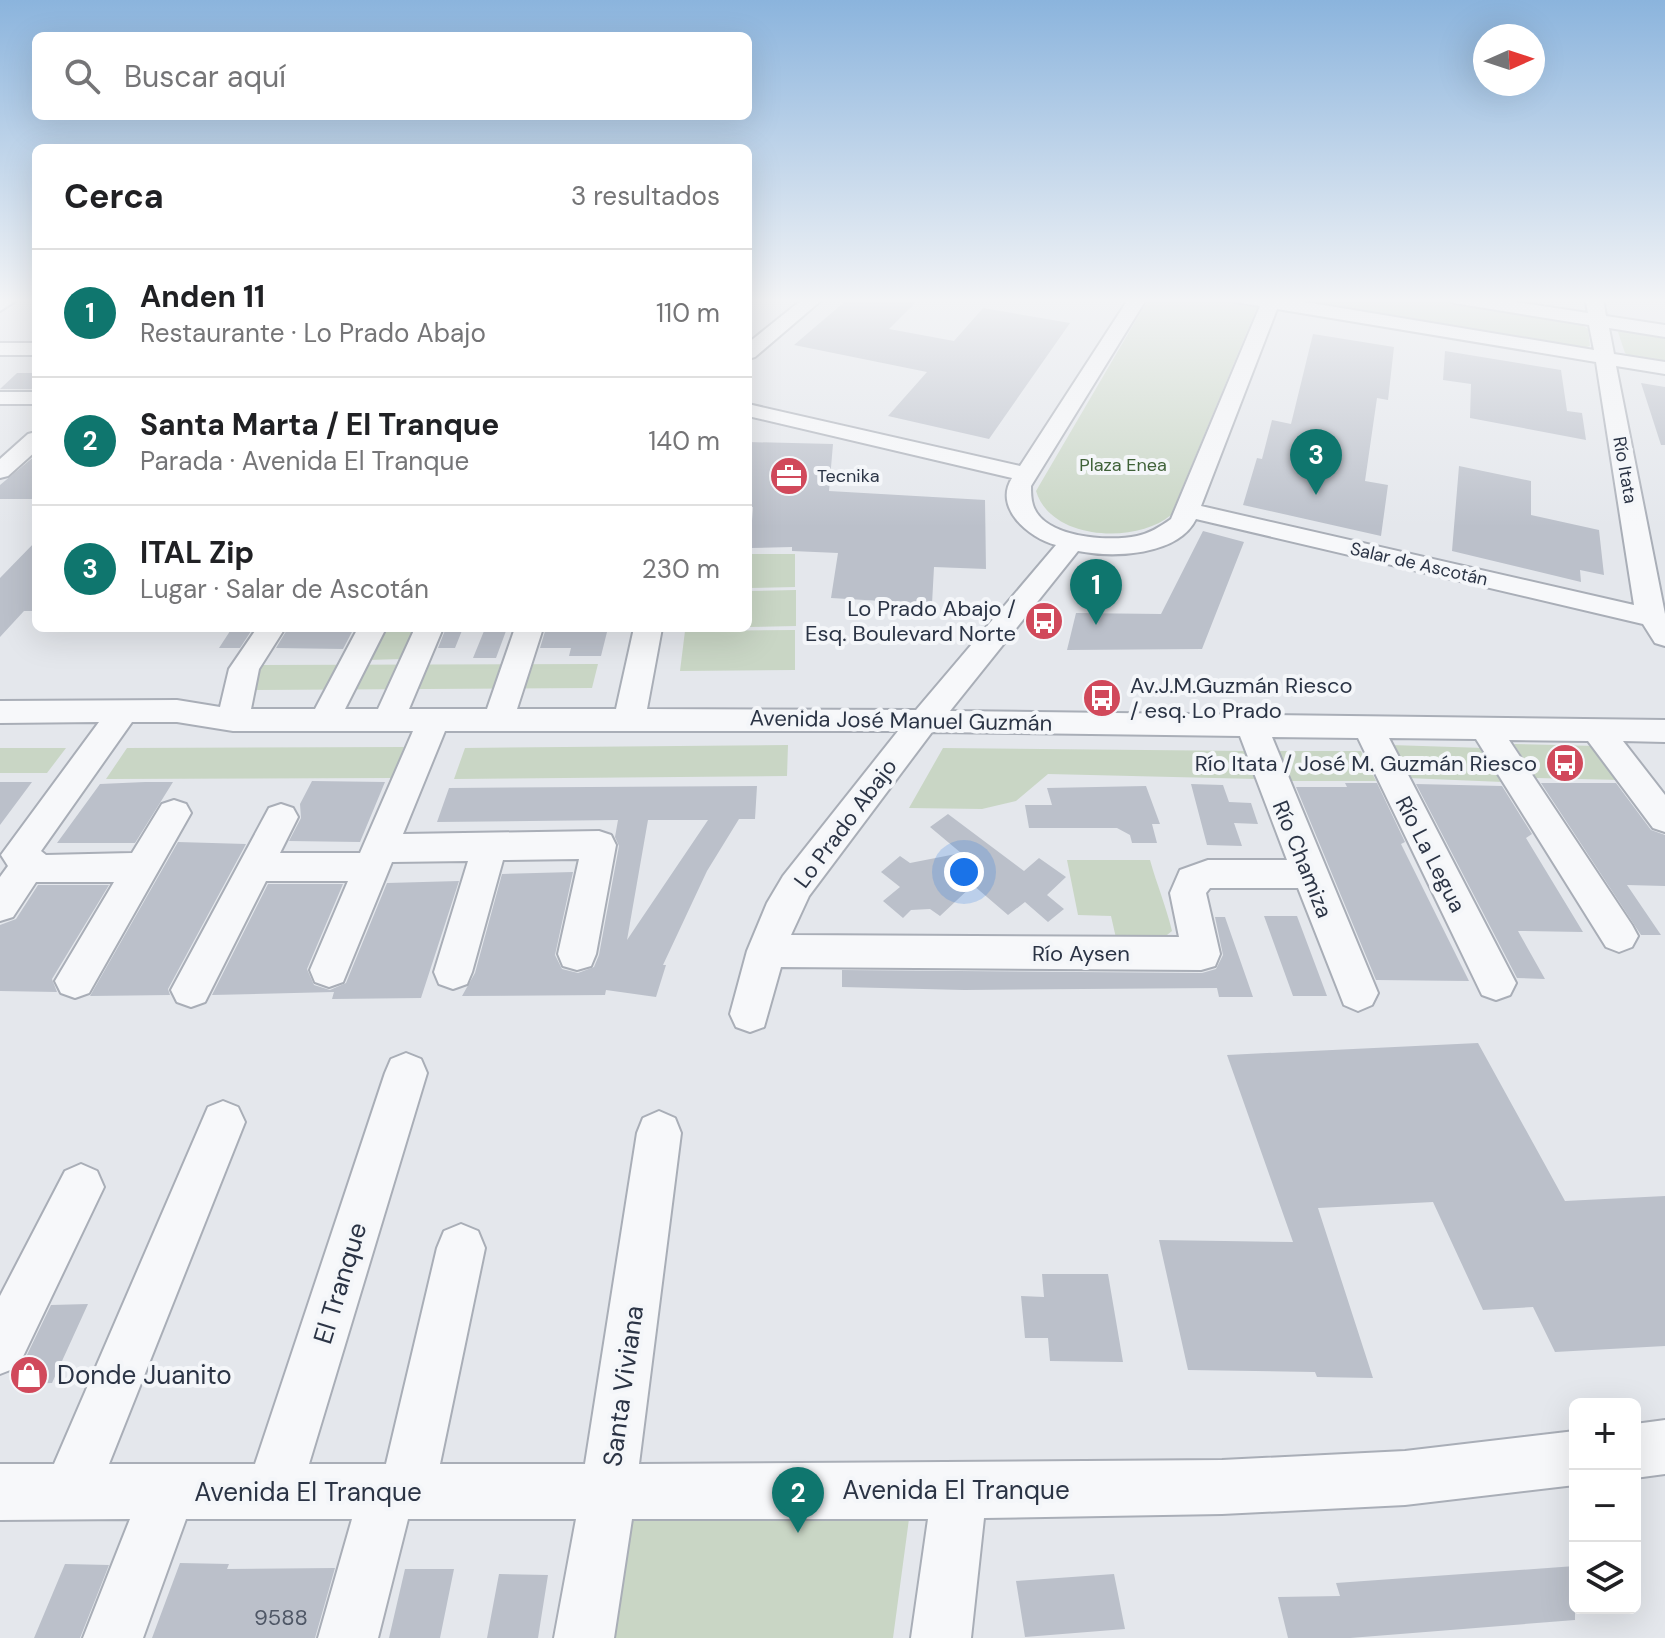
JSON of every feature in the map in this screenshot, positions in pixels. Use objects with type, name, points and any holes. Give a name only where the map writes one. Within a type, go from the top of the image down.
[{"type":"street","points":[[1089,374],[1025,474],[1017,496],[1026,516],[1045,530],[1072,542],[1110,548],[1148,544],[1174,531],[1187,510],[1241,374]]},
{"type":"street","name":"Río Itata","points":[[1609,374],[1658,627]]},
{"type":"street","points":[[0,398],[32,398]]},
{"type":"street","points":[[752,411],[1025,474]]},
{"type":"street","points":[[0,443],[32,440]]},
{"type":"street","points":[[0,471],[32,442]]},
{"type":"street","name":"Salar de Ascotán","points":[[1187,510],[1658,627]]},
{"type":"street","name":"Lo Prado Abajo","points":[[750,1014],[766,951],[780,914],[809,866],[1072,542]]},
{"type":"street","points":[[233,720],[244,669],[268,632]]},
{"type":"street","points":[[325,719],[370,632]]},
{"type":"street","points":[[389,719],[427,632]]},
{"type":"street","points":[[499,719],[528,632]]},
{"type":"street","points":[[630,718],[647,632]]},
{"type":"street","name":"Avenida José Manuel Guzmán","points":[[0,712],[117,720],[182,729],[233,720],[630,718],[1665,731]]},
{"type":"street","points":[[329,970],[434,719]]},
{"type":"street","points":[[0,906],[16,858],[117,720]]},
{"type":"street","name":"Avenida José Manuel Guzmán","points":[[0,731],[117,720]]},
{"type":"street","name":"Río Chamiza","points":[[1251,724],[1358,993]]},
{"type":"street","name":"Río La Legua","points":[[1367,725],[1496,983]]},
{"type":"street","points":[[1485,728],[1619,936]]},
{"type":"street","points":[[1597,730],[1665,819]]},
{"type":"street","points":[[75,981],[174,813]]},
{"type":"street","points":[[191,990],[281,817]]},
{"type":"street","points":[[255,867],[489,848],[599,845],[577,954]]},
{"type":"street","points":[[453,972],[489,848]]},
{"type":"street","points":[[16,858],[40,869],[141,867]]},
{"type":"street","name":"Río Aysen","points":[[766,951],[1201,954],[1188,893],[1193,880],[1208,874],[1309,874]]},
{"type":"street","name":"El Tranque","points":[[273,1492],[406,1073]]},
{"type":"street","points":[[70,1492],[223,1122]]},
{"type":"street","name":"Santa Viviana","points":[[584,1638],[659,1133]]},
{"type":"street","points":[[0,1349],[81,1187]]},
{"type":"street","points":[[348,1638],[397,1491],[461,1248]]},
{"type":"street","points":[[1641,1450],[1665,1447]]},
{"type":"street","name":"Avenida El Tranque","points":[[0,1492],[960,1491],[1336,1483],[1569,1459]]},
{"type":"street","points":[[941,1638],[960,1491]]},
{"type":"street","points":[[113,1638],[168,1492]]},
{"type":"green space","name":"Plaza Enea","points":[[1104,374],[1229,374],[1171,515],[1138,531],[1096,533],[1059,520],[1045,508],[1036,491]]},
{"type":"green space","points":[[752,554],[795,554],[795,587],[752,588]]},
{"type":"green space","points":[[796,590],[796,626],[752,627],[752,591]]},
{"type":"green space","points":[[795,630],[795,670],[680,671],[685,632]]},
{"type":"green space","points":[[380,632],[415,632],[403,659],[367,660]]},
{"type":"green space","points":[[598,664],[592,688],[245,690],[260,665]]},
{"type":"green space","points":[[1514,744],[1597,746],[1622,780],[1536,778]]},
{"type":"green space","points":[[788,745],[787,776],[454,779],[465,748]]},
{"type":"green space","points":[[1391,745],[1484,748],[1503,782],[1407,778]]},
{"type":"green space","points":[[404,747],[392,778],[106,779],[127,748]]},
{"type":"green space","points":[[0,748],[66,748],[47,773],[0,773]]},
{"type":"green space","points":[[943,748],[1249,751],[1257,779],[1048,774],[1016,801],[982,809],[909,808]]},
{"type":"green space","points":[[1278,751],[1361,751],[1376,781],[1291,781]]},
{"type":"green space","points":[[1067,860],[1150,860],[1172,931],[1162,939],[1116,938],[1111,916],[1078,915]]},
{"type":"green space","points":[[632,1515],[909,1519],[893,1638],[611,1638]]},
{"type":"building","points":[[15,374],[32,374],[32,389],[0,389]]},
{"type":"building","points":[[925,374],[1034,374],[989,439],[888,416]]},
{"type":"building","points":[[1303,374],[1391,374],[1388,400],[1377,398],[1365,481],[1388,485],[1381,536],[1243,505],[1257,458],[1262,459],[1272,420],[1291,424]]},
{"type":"building","points":[[1443,374],[1562,374],[1567,411],[1582,413],[1586,440],[1470,418],[1471,384],[1443,380]]},
{"type":"building","points":[[1641,383],[1665,387],[1665,445],[1661,445]]},
{"type":"building","points":[[752,442],[833,444],[829,491],[985,500],[986,569],[934,567],[932,604],[831,598],[838,553],[792,551],[792,547],[752,548]]},
{"type":"building","points":[[32,458],[32,499],[0,499],[0,485]]},
{"type":"building","points":[[1459,466],[1531,481],[1531,515],[1599,530],[1604,575],[1580,570],[1581,582],[1452,551]]},
{"type":"building","points":[[1203,531],[1244,542],[1202,649],[1067,650],[1076,613],[1161,614]]},
{"type":"building","points":[[32,545],[32,611],[24,611],[0,637],[0,578]]},
{"type":"building","points":[[229,632],[250,632],[240,648],[219,648]]},
{"type":"building","points":[[286,632],[352,632],[343,649],[276,648]]},
{"type":"building","points":[[444,632],[461,632],[455,648],[438,648]]},
{"type":"building","points":[[484,632],[506,632],[496,658],[473,658]]},
{"type":"building","points":[[545,632],[607,632],[601,656],[569,656],[571,648],[540,648]]},
{"type":"building","points":[[312,781],[385,782],[360,842],[289,841],[301,818],[300,804]]},
{"type":"building","points":[[0,782],[32,782],[0,825]]},
{"type":"building","points":[[173,782],[135,843],[57,843],[100,784]]},
{"type":"building","points":[[1345,783],[1377,783],[1405,842],[1401,844],[1469,981],[1376,980],[1296,787],[1347,787]]},
{"type":"building","points":[[1541,783],[1616,783],[1651,830],[1665,835],[1665,886],[1627,885],[1661,935],[1641,935]]},
{"type":"building","points":[[1191,784],[1223,785],[1229,802],[1251,803],[1258,824],[1234,823],[1242,846],[1207,845]]},
{"type":"building","points":[[1416,784],[1502,786],[1532,834],[1526,838],[1583,932],[1518,931],[1545,979],[1517,978]]},
{"type":"building","points":[[757,786],[755,819],[739,819],[707,871],[663,965],[666,965],[656,997],[606,990],[605,995],[462,996],[475,973],[502,874],[573,872],[555,955],[562,969],[578,973],[594,967],[599,955],[619,846],[615,837],[618,820],[437,822],[449,788]],"holes":[[[648,820],[708,820],[627,940]]]},
{"type":"building","points":[[1146,786],[1160,824],[1152,824],[1157,843],[1132,843],[1130,835],[1117,828],[1029,828],[1025,805],[1052,805],[1047,788]]},
{"type":"building","points":[[948,814],[1024,871],[1039,858],[1066,877],[1047,895],[1064,909],[1048,922],[1025,902],[1008,915],[973,885],[940,916],[930,909],[911,910],[903,918],[883,901],[900,887],[881,872],[900,856],[910,863],[961,853],[930,827]]},
{"type":"building","points":[[178,842],[246,844],[168,989],[170,995],[90,996]]},
{"type":"building","points":[[459,881],[421,998],[332,999],[334,992],[212,995],[268,884],[343,884],[307,969],[314,985],[330,990],[346,983],[387,883]]},
{"type":"building","points":[[38,885],[109,885],[52,979],[57,992],[0,991],[0,925],[16,919]]},
{"type":"building","points":[[1264,916],[1297,916],[1327,996],[1293,996]]},
{"type":"building","points":[[1215,917],[1225,917],[1253,997],[1219,997],[1217,988],[964,990],[842,987],[842,970],[1202,973],[1216,969],[1223,955]]},
{"type":"building","points":[[1478,1043],[1565,1201],[1665,1196],[1665,1346],[1555,1352],[1533,1307],[1483,1310],[1433,1202],[1318,1208],[1373,1378],[1317,1377],[1315,1372],[1188,1370],[1159,1240],[1293,1242],[1227,1055]]},
{"type":"building","points":[[1042,1274],[1108,1274],[1123,1362],[1050,1361],[1048,1338],[1025,1338],[1021,1296],[1044,1297]]},
{"type":"building","points":[[88,1304],[52,1383],[13,1384],[51,1305]]},
{"type":"building","points":[[180,1563],[229,1564],[227,1569],[335,1568],[315,1638],[152,1638]]},
{"type":"building","points":[[65,1564],[109,1565],[80,1638],[34,1638]]},
{"type":"building","points":[[1569,1566],[1569,1614],[1575,1614],[1575,1620],[1350,1638],[1288,1638],[1278,1597],[1340,1596],[1336,1583]]},
{"type":"building","points":[[405,1569],[454,1569],[440,1638],[389,1638]]},
{"type":"building","points":[[499,1574],[548,1575],[538,1638],[487,1638]]},
{"type":"building","points":[[1114,1574],[1125,1629],[1025,1637],[1016,1581]]},
{"type":"place","name":"Tecnika","points":[[789,476]]},
{"type":"place","name":"ITAL Zip","points":[[1316,495]]},
{"type":"place","name":"Lo Prado Abajo / Esq. Boulevard Norte","points":[[1044,621]]},
{"type":"place","name":"Anden 11","points":[[1096,625]]},
{"type":"place","name":"Av.J.M.Guzmán Riesco / esq. Lo Prado","points":[[1102,698]]},
{"type":"place","name":"Río Itata / José M. Guzmán Riesco","points":[[1565,763]]},
{"type":"place","name":"Donde Juanito","points":[[29,1375]]},
{"type":"place","name":"Santa Marta / El Tranque","points":[[798,1533]]}]
